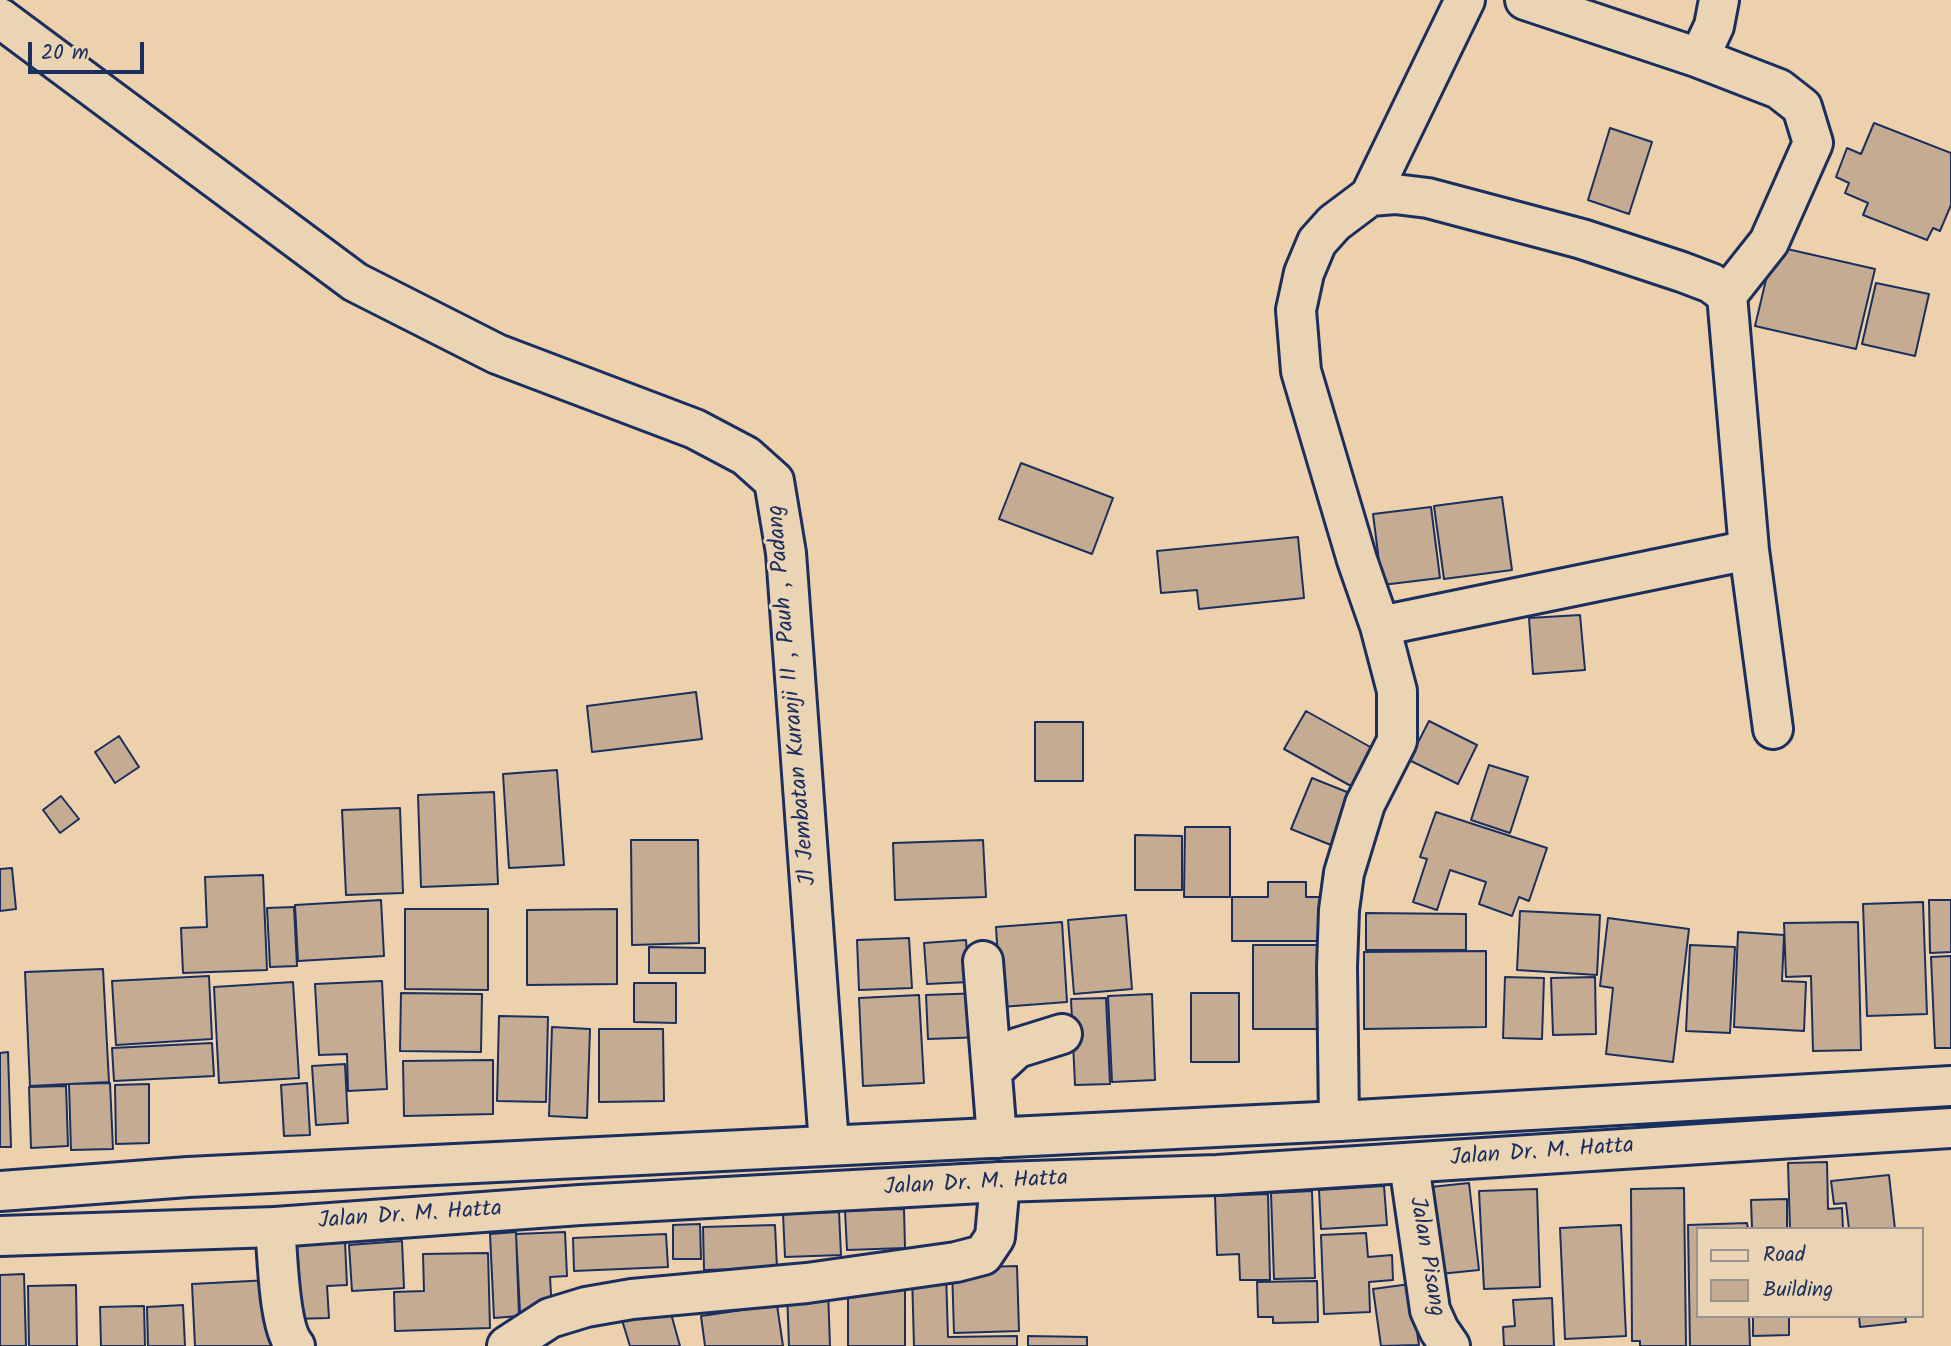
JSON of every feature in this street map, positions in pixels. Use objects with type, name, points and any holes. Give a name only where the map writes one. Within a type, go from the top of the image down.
[{"type":"street","points":[[1339,1122],[1339,910],[1344,873],[1365,804],[1397,741],[1397,691],[1380,626],[1357,560],[1301,371],[1296,310],[1304,273],[1317,242],[1334,222],[1370,196],[1465,0]]},
{"type":"street","points":[[1525,0],[1699,58],[1779,89],[1802,107],[1813,143],[1769,242],[1727,295],[1749,550],[1773,729]]},
{"type":"street","points":[[1699,58],[1714,26],[1719,0]]},
{"type":"street","name":"Jl Jembatan Kuranji II , Pauh , Padang","points":[[0,19],[355,282],[497,354],[695,429],[746,456],[774,481],[786,553],[829,1145]]},
{"type":"street","points":[[1370,196],[1395,194],[1428,198],[1571,236],[1682,272],[1711,283],[1727,295]]},
{"type":"street","points":[[1380,626],[1749,550]]},
{"type":"street","points":[[983,961],[997,1138]]},
{"type":"street","points":[[992,1071],[1017,1048],[1062,1034]]},
{"type":"street","name":"Jalan Dr. M. Hatta","points":[[0,1191],[188,1177],[1339,1122],[1951,1086]]},
{"type":"street","name":"Jalan Dr. M. Hatta","points":[[0,1236],[275,1227],[580,1205],[1000,1182],[1217,1175],[1951,1128]]},
{"type":"street","name":"Jalan Pisang","points":[[1409,1164],[1430,1310],[1438,1330],[1450,1346]]},
{"type":"street","points":[[507,1346],[550,1318],[586,1307],[632,1299],[807,1283],[956,1262],[983,1255],[995,1237],[1000,1182]]},
{"type":"street","points":[[275,1227],[283,1316],[295,1346]]},
{"type":"building","points":[[1874,123],[1951,153],[1951,205],[1940,231],[1933,228],[1927,240],[1863,215],[1868,203],[1845,193],[1849,183],[1836,177],[1847,148],[1861,154]]},
{"type":"building","points":[[1610,128],[1652,142],[1629,214],[1588,200]]},
{"type":"building","points":[[1774,246],[1875,269],[1856,349],[1755,326]]},
{"type":"building","points":[[1876,283],[1929,294],[1915,356],[1862,344]]},
{"type":"building","points":[[1021,463],[1113,498],[1092,554],[999,519]]},
{"type":"building","points":[[1502,497],[1512,570],[1444,579],[1434,506]]},
{"type":"building","points":[[1431,507],[1440,578],[1382,585],[1373,514]]},
{"type":"building","points":[[1298,537],[1304,598],[1199,609],[1197,590],[1161,593],[1157,551]]},
{"type":"building","points":[[1580,615],[1585,670],[1533,674],[1529,618]]},
{"type":"building","points":[[696,692],[702,739],[592,752],[587,706]]},
{"type":"building","points":[[1306,711],[1381,753],[1360,791],[1284,749]]},
{"type":"building","points":[[1429,721],[1477,745],[1458,784],[1409,760]]},
{"type":"building","points":[[1035,722],[1083,722],[1083,781],[1035,781]]},
{"type":"building","points":[[119,736],[139,767],[115,783],[95,752]]},
{"type":"building","points":[[1489,765],[1528,777],[1510,833],[1471,820]]},
{"type":"building","points":[[557,770],[564,865],[509,868],[503,774]]},
{"type":"building","points":[[1312,778],[1362,798],[1341,849],[1291,829]]},
{"type":"building","points":[[494,792],[498,884],[421,887],[418,795]]},
{"type":"building","points":[[61,796],[79,819],[60,833],[43,810]]},
{"type":"building","points":[[400,808],[403,893],[346,895],[342,810]]},
{"type":"building","points":[[1436,812],[1547,848],[1529,901],[1519,897],[1512,916],[1479,904],[1486,882],[1450,870],[1437,910],[1413,902],[1427,859],[1420,857]]},
{"type":"building","points":[[1185,827],[1230,827],[1230,897],[1184,897]]},
{"type":"building","points":[[1135,835],[1182,836],[1182,890],[1135,890]]},
{"type":"building","points":[[631,840],[698,840],[699,943],[632,945]]},
{"type":"building","points":[[983,840],[986,897],[895,900],[893,843]]},
{"type":"building","points":[[12,868],[16,909],[0,911],[0,869]]},
{"type":"building","points":[[263,875],[267,970],[183,973],[181,928],[207,927],[205,877]]},
{"type":"building","points":[[1268,882],[1306,882],[1306,897],[1321,897],[1321,941],[1232,941],[1232,897],[1268,897]]},
{"type":"building","points":[[381,900],[384,956],[298,961],[295,905]]},
{"type":"building","points":[[1929,900],[1951,900],[1951,952],[1930,953]]},
{"type":"building","points":[[1923,902],[1927,1014],[1867,1016],[1863,904]]},
{"type":"building","points":[[294,907],[297,966],[270,967],[267,908]]},
{"type":"building","points":[[405,909],[488,909],[488,990],[405,989]]},
{"type":"building","points":[[617,909],[617,984],[527,985],[527,910]]},
{"type":"building","points":[[1520,911],[1600,915],[1597,975],[1517,970]]},
{"type":"building","points":[[1366,913],[1466,914],[1466,950],[1366,950]]},
{"type":"building","points":[[1126,915],[1132,989],[1074,994],[1068,920]]},
{"type":"building","points":[[1608,918],[1689,929],[1673,1062],[1606,1054],[1613,988],[1600,986]]},
{"type":"building","points":[[1062,922],[1067,1002],[1001,1007],[996,927]]},
{"type":"building","points":[[1858,922],[1861,1050],[1813,1051],[1811,976],[1786,977],[1784,923]]},
{"type":"building","points":[[1738,932],[1784,935],[1782,981],[1806,982],[1804,1031],[1734,1027]]},
{"type":"building","points":[[909,938],[912,988],[859,990],[857,940]]},
{"type":"building","points":[[966,940],[969,982],[927,984],[924,943]]},
{"type":"building","points":[[1253,945],[1321,945],[1321,1029],[1253,1029]]},
{"type":"building","points":[[1690,945],[1735,947],[1730,1033],[1686,1031]]},
{"type":"building","points":[[649,947],[705,948],[705,973],[649,973]]},
{"type":"building","points":[[1486,951],[1486,1027],[1364,1029],[1364,952]]},
{"type":"building","points":[[1951,956],[1951,1048],[1935,1048],[1931,957]]},
{"type":"building","points":[[103,969],[109,1082],[30,1086],[25,972]]},
{"type":"building","points":[[209,976],[212,1039],[116,1045],[112,981]]},
{"type":"building","points":[[1505,977],[1544,978],[1542,1039],[1503,1038]]},
{"type":"building","points":[[1595,977],[1596,1034],[1553,1035],[1551,978]]},
{"type":"building","points":[[382,981],[387,1089],[348,1091],[347,1054],[319,1055],[315,984]]},
{"type":"building","points":[[293,982],[299,1078],[219,1083],[214,987]]},
{"type":"building","points":[[634,983],[676,983],[676,1023],[634,1022]]},
{"type":"building","points":[[401,993],[482,994],[481,1052],[400,1051]]},
{"type":"building","points":[[983,993],[984,1037],[928,1039],[926,995]]},
{"type":"building","points":[[1191,993],[1239,993],[1239,1062],[1191,1062]]},
{"type":"building","points":[[1152,994],[1155,1080],[1112,1082],[1108,996]]},
{"type":"building","points":[[919,995],[924,1083],[863,1086],[859,998]]},
{"type":"building","points":[[1106,998],[1110,1084],[1075,1085],[1071,999]]},
{"type":"building","points":[[499,1016],[548,1017],[546,1102],[497,1101]]},
{"type":"building","points":[[552,1027],[590,1029],[587,1118],[549,1116]]},
{"type":"building","points":[[599,1029],[663,1029],[664,1101],[599,1102]]},
{"type":"building","points":[[212,1043],[214,1076],[114,1081],[112,1048]]},
{"type":"building","points":[[8,1052],[11,1147],[0,1147],[0,1053]]},
{"type":"building","points":[[493,1060],[493,1114],[404,1116],[403,1061]]},
{"type":"building","points":[[345,1064],[348,1123],[316,1125],[312,1066]]},
{"type":"building","points":[[110,1083],[113,1149],[71,1150],[69,1084]]},
{"type":"building","points":[[307,1083],[310,1135],[284,1136],[281,1085]]},
{"type":"building","points":[[149,1084],[149,1143],[116,1144],[115,1085]]},
{"type":"building","points":[[66,1086],[68,1146],[31,1148],[29,1087]]},
{"type":"building","points":[[1827,1162],[1828,1209],[1842,1208],[1843,1227],[1790,1227],[1788,1163]]},
{"type":"building","points":[[1889,1175],[1895,1227],[1849,1227],[1846,1203],[1834,1204],[1831,1181]]},
{"type":"building","points":[[1469,1183],[1479,1270],[1430,1275],[1421,1188]]},
{"type":"building","points":[[1384,1186],[1387,1225],[1321,1229],[1319,1190]]},
{"type":"building","points":[[1684,1188],[1686,1346],[1640,1346],[1640,1341],[1632,1341],[1631,1189]]},
{"type":"building","points":[[1537,1189],[1540,1287],[1484,1289],[1479,1191]]},
{"type":"building","points":[[1312,1191],[1315,1278],[1274,1279],[1271,1193]]},
{"type":"building","points":[[1268,1194],[1270,1280],[1240,1280],[1239,1254],[1217,1255],[1215,1196]]},
{"type":"building","points":[[1787,1199],[1787,1227],[1752,1227],[1751,1200]]},
{"type":"building","points":[[904,1209],[905,1248],[847,1250],[845,1211]]},
{"type":"building","points":[[839,1212],[841,1255],[785,1257],[783,1214]]},
{"type":"building","points":[[1747,1223],[1748,1227],[1696,1227],[1696,1318],[1749,1318],[1750,1346],[1690,1346],[1688,1225]]},
{"type":"building","points":[[700,1224],[701,1259],[673,1259],[673,1225]]},
{"type":"building","points":[[775,1225],[777,1268],[704,1270],[703,1227]]},
{"type":"building","points":[[1621,1225],[1626,1336],[1565,1339],[1560,1228]]},
{"type":"building","points":[[516,1232],[519,1316],[494,1318],[490,1234]]},
{"type":"building","points":[[565,1232],[567,1276],[550,1277],[552,1311],[520,1312],[516,1234]]},
{"type":"building","points":[[1366,1233],[1368,1257],[1392,1255],[1393,1280],[1369,1282],[1370,1312],[1324,1314],[1321,1235]]},
{"type":"building","points":[[666,1234],[668,1267],[574,1271],[573,1238]]},
{"type":"building","points":[[402,1241],[404,1288],[352,1291],[349,1245]]},
{"type":"building","points":[[345,1242],[347,1285],[327,1286],[329,1318],[291,1319],[287,1245]]},
{"type":"building","points":[[488,1253],[490,1328],[395,1331],[394,1292],[424,1291],[423,1254]]},
{"type":"building","points":[[1017,1266],[1019,1331],[954,1333],[952,1268]]},
{"type":"building","points":[[946,1273],[948,1337],[1017,1336],[1017,1346],[914,1346],[912,1274]]},
{"type":"building","points":[[24,1274],[26,1346],[0,1346],[0,1275]]},
{"type":"building","points":[[270,1280],[274,1346],[195,1346],[192,1284]]},
{"type":"building","points":[[1317,1281],[1318,1322],[1273,1323],[1273,1317],[1258,1317],[1257,1282]]},
{"type":"building","points":[[848,1282],[905,1282],[905,1346],[848,1346]]},
{"type":"building","points":[[1410,1284],[1419,1345],[1381,1346],[1373,1289]]},
{"type":"building","points":[[76,1285],[77,1346],[29,1346],[28,1286]]},
{"type":"building","points":[[828,1290],[830,1346],[789,1346],[787,1292]]},
{"type":"building","points":[[1552,1298],[1554,1346],[1504,1346],[1503,1327],[1515,1326],[1513,1300]]},
{"type":"building","points":[[668,1303],[680,1346],[630,1346],[621,1317]]},
{"type":"building","points":[[183,1305],[185,1346],[148,1346],[147,1307]]},
{"type":"building","points":[[777,1305],[783,1346],[705,1346],[701,1316]]},
{"type":"building","points":[[144,1306],[145,1346],[101,1346],[100,1307]]},
{"type":"building","points":[[1753,1318],[1789,1318],[1789,1335],[1753,1336]]},
{"type":"building","points":[[1859,1318],[1905,1318],[1906,1322],[1860,1327]]},
{"type":"building","points":[[1028,1336],[1087,1337],[1087,1346],[1028,1346]]}]
